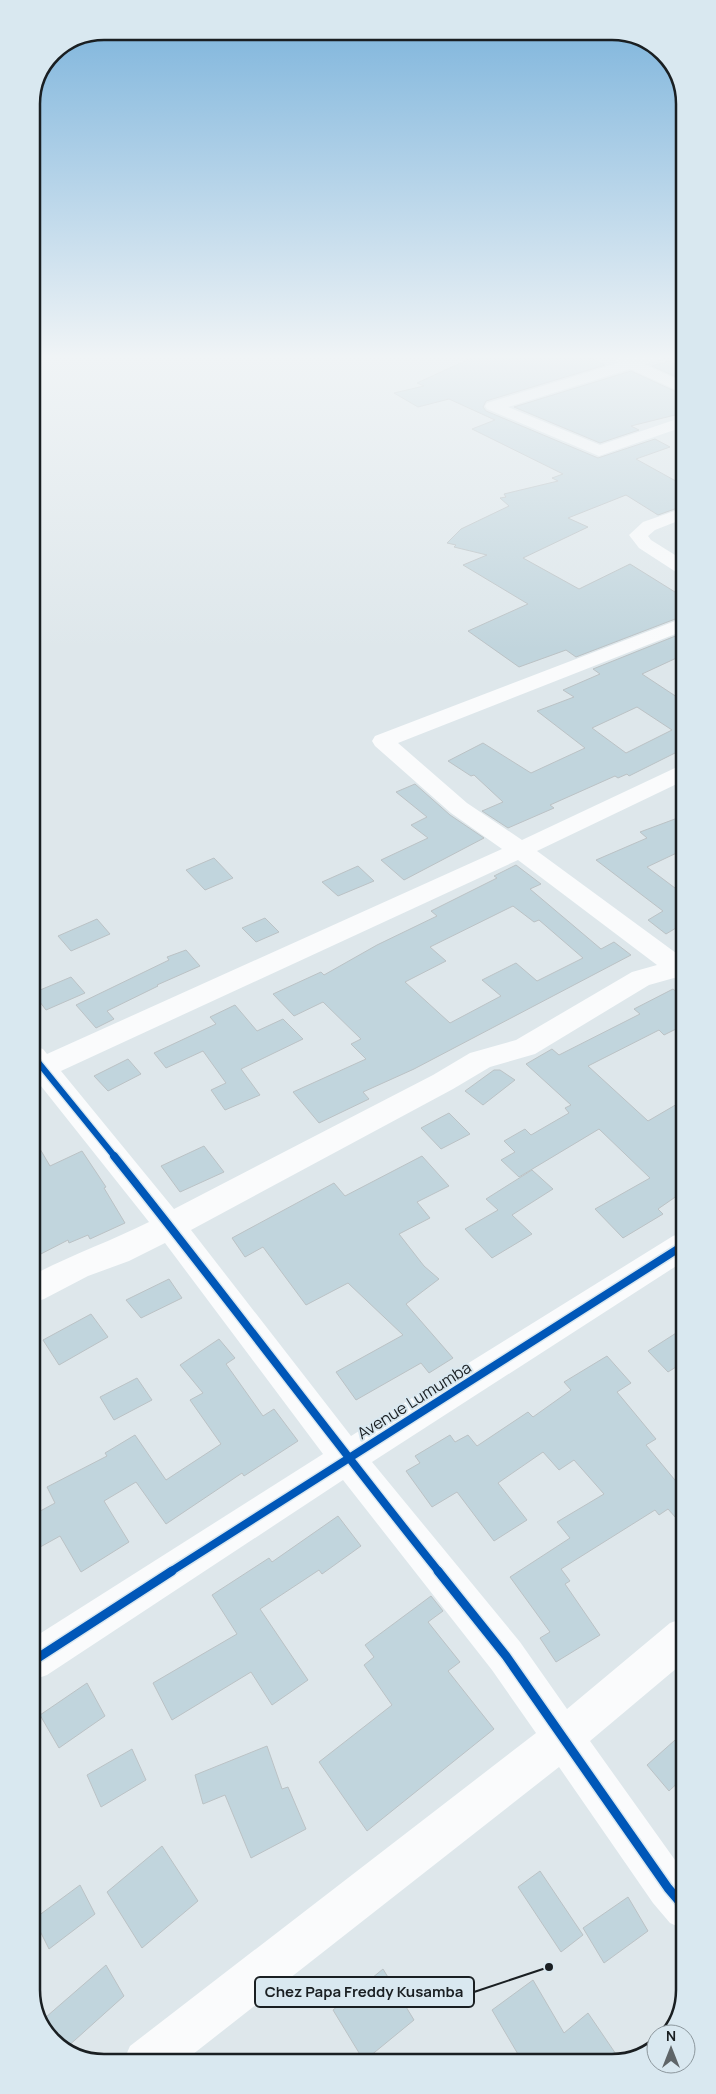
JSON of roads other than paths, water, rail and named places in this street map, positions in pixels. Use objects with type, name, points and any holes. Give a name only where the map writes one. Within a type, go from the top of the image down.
[{"type":"street","points":[[676,516],[649,526],[638,535],[645,544],[676,564]]},
{"type":"street","points":[[676,627],[383,741],[459,808],[676,963]]},
{"type":"street","points":[[40,1063],[520,850],[676,776]]},
{"type":"street","points":[[40,1286],[77,1266],[118,1252],[170,1226],[443,1082],[480,1060],[525,1047],[641,978],[664,973],[676,968]]},
{"type":"street","points":[[40,1071],[170,1226],[348,1458],[506,1656],[676,1897]]},
{"type":"street","name":"Avenue Lumumba","points":[[40,1656],[676,1250]]},
{"type":"street","points":[[156,2054],[563,1738],[676,1644]]},
{"type":"place","name":"Chez Papa Freddy Kusamba","points":[[549,1967]]}]
